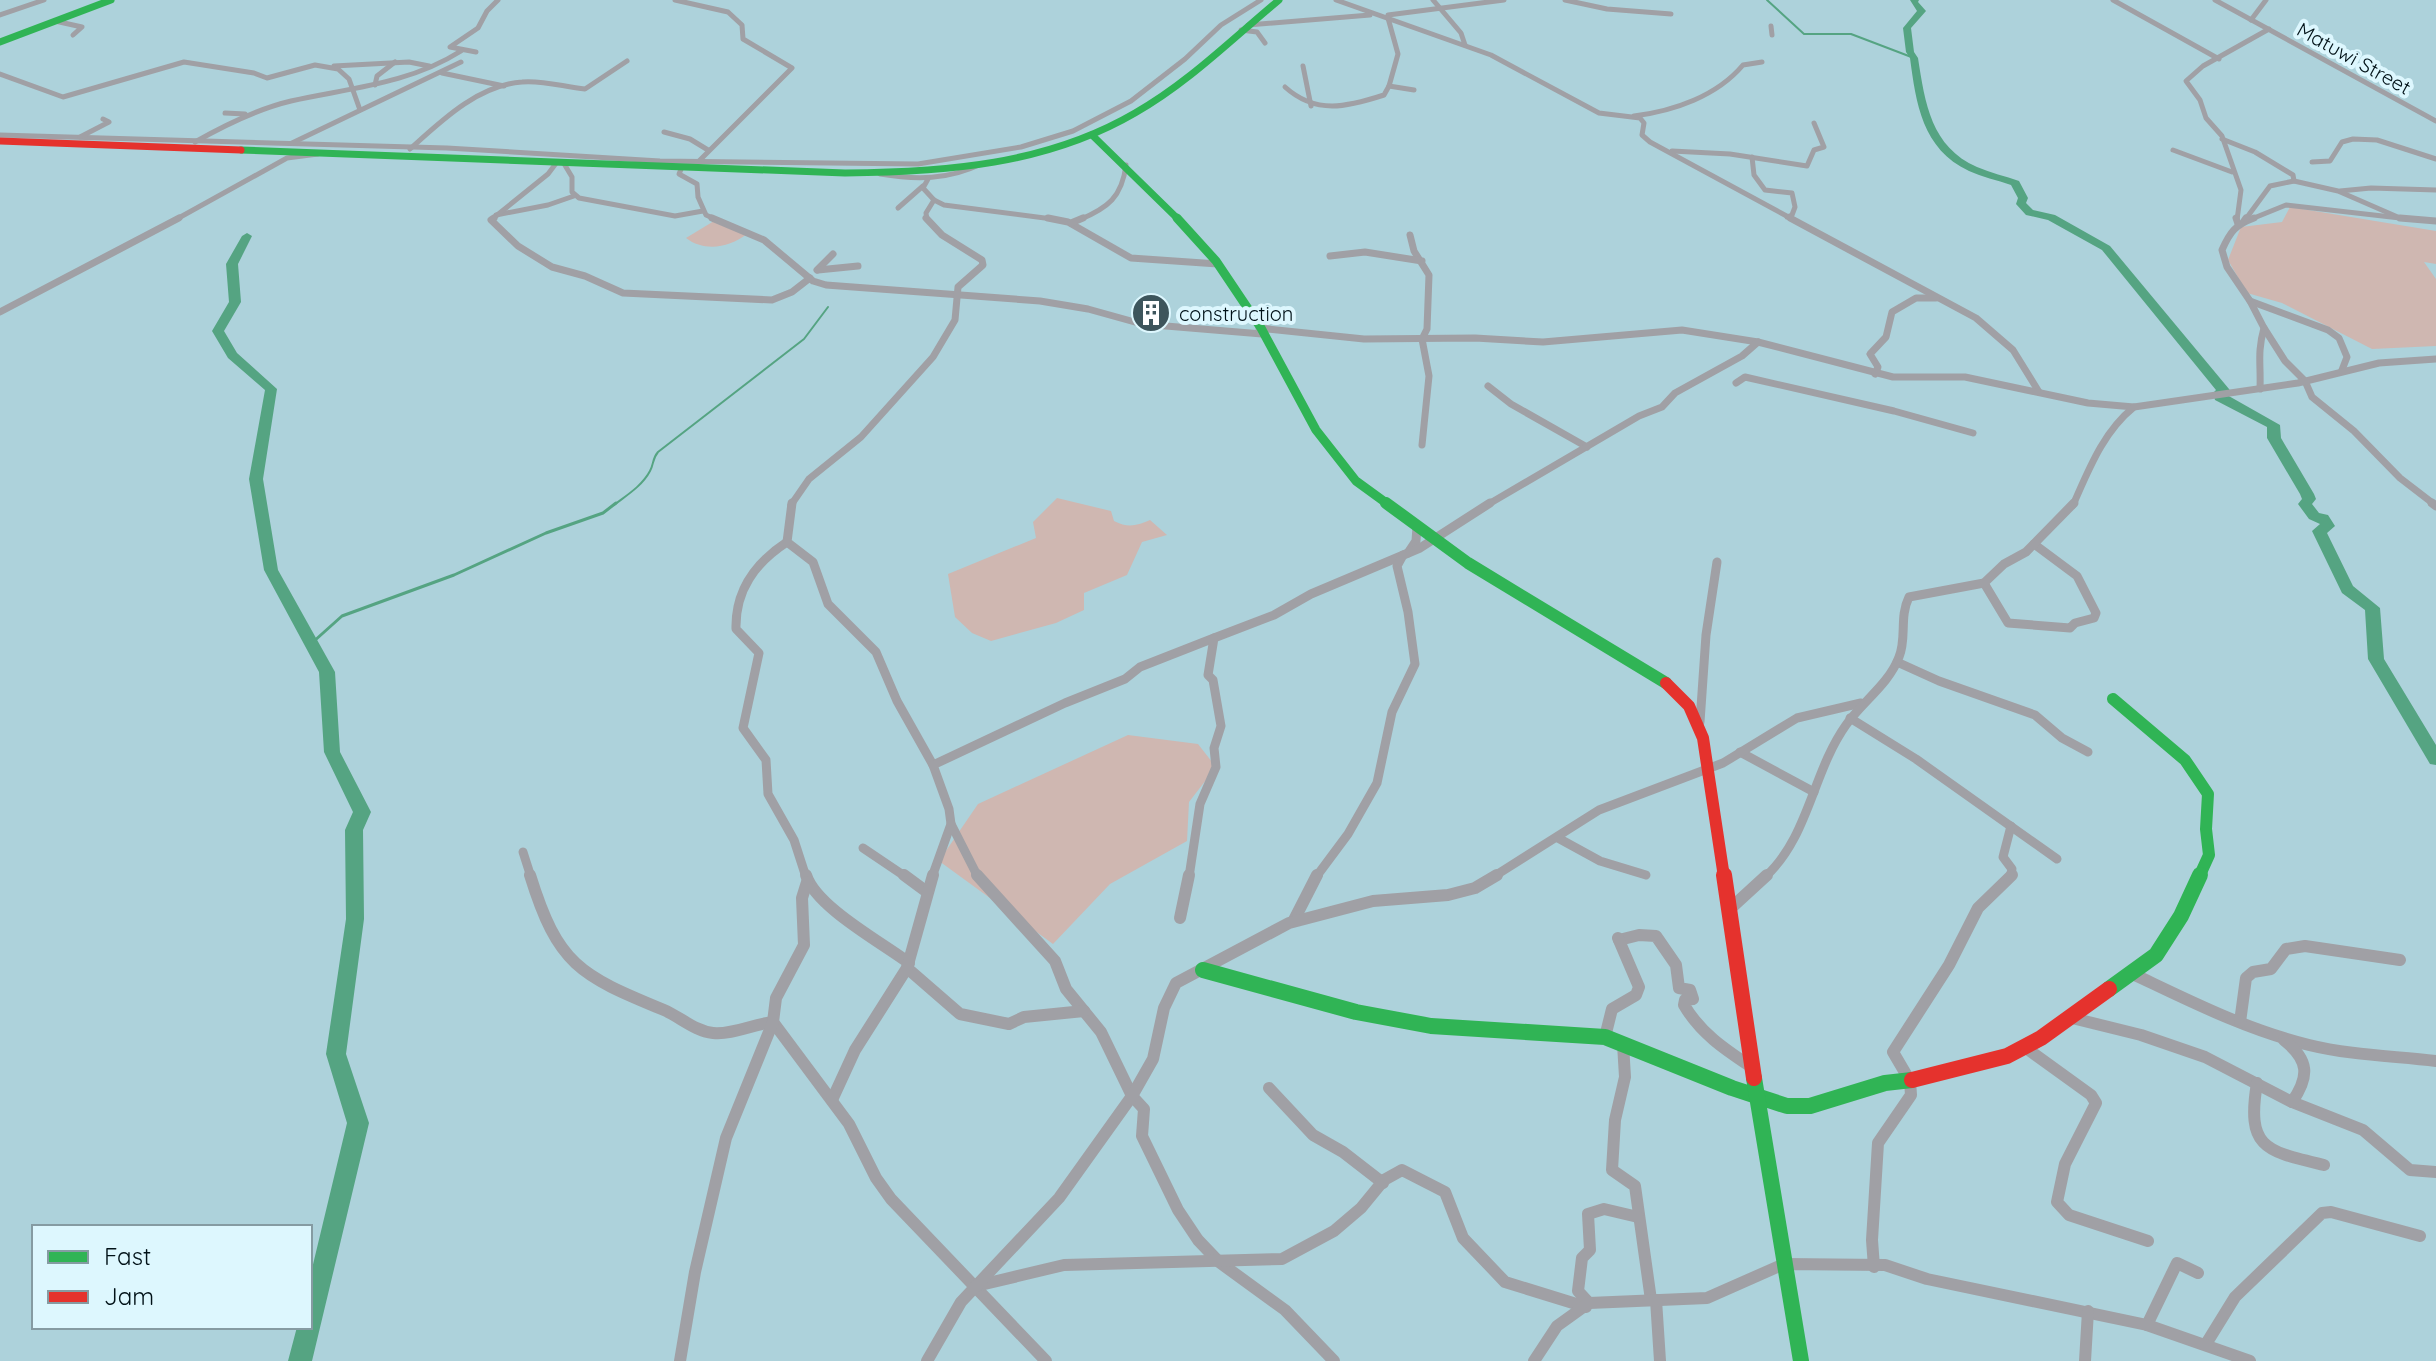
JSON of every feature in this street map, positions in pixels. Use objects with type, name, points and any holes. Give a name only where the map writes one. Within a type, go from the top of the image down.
[{"type":"main road","points":[[0,42],[111,0]]},
{"type":"main road","points":[[0,138],[327,153],[405,152],[560,162],[692,164],[877,174],[981,164],[1040,152],[1092,135],[1149,104],[1279,0]]},
{"type":"main road","points":[[1092,135],[1159,197],[1218,264],[1251,309],[1339,464],[1365,488],[1433,539],[1547,613],[1659,678],[1688,702],[1700,722],[1801,1361]]},
{"type":"main road","points":[[1203,970],[1356,1012],[1431,1026],[1605,1037],[1787,1106],[1810,1106],[1885,1083],[1910,1081],[2007,1056],[2026,1048],[2133,974],[2160,950],[2181,916],[2209,855],[2206,829],[2210,797],[2185,760],[2113,699]]},
{"type":"street","points":[[0,15],[44,0]]},
{"type":"street","points":[[476,52],[450,46],[478,28],[487,11],[498,0]]},
{"type":"street","points":[[675,0],[730,13],[742,25],[743,39],[792,68],[679,174],[697,184],[703,211],[712,219],[764,240],[777,254],[816,283],[843,289],[957,293],[1063,305],[1142,324],[1356,338],[1558,341],[1669,330],[1758,342],[1875,374],[1915,379],[1965,377],[2088,403],[2134,407],[2260,389],[2395,361],[2436,359]]},
{"type":"street","points":[[285,151],[405,152],[692,164],[918,164],[977,156],[1073,131],[1131,101],[1185,59],[1221,25],[1261,0]]},
{"type":"street","points":[[1336,0],[1496,58],[1599,113],[1631,116],[1676,108],[1728,83],[1743,65],[1762,62]]},
{"type":"street","points":[[1433,0],[1461,33],[1465,45]]},
{"type":"street","points":[[1244,27],[1442,9],[1504,0]]},
{"type":"street","points":[[1565,0],[1607,9],[1671,14]]},
{"type":"street","points":[[2113,0],[2219,59]]},
{"type":"street","name":"Matuwi Street","points":[[2215,0],[2436,121]]},
{"type":"street","points":[[2251,20],[2266,0]]},
{"type":"street","points":[[1285,87],[1299,101],[1332,110],[1384,95],[1388,92],[1388,81],[1398,54],[1388,18]]},
{"type":"street","points":[[55,21],[82,27],[73,35]]},
{"type":"street","points":[[1771,26],[1772,35]]},
{"type":"street","points":[[1244,27],[1257,32],[1265,43]]},
{"type":"street","points":[[2241,222],[2235,215],[2241,190],[2222,139],[2186,81],[2203,66],[2269,29]]},
{"type":"street","points":[[190,145],[253,113],[293,101],[375,85],[461,51]]},
{"type":"street","points":[[405,152],[461,107],[504,86],[525,82],[588,89],[627,61]]},
{"type":"street","points":[[0,74],[61,98],[184,62],[254,73],[267,78],[312,65],[330,67],[395,62],[429,66]]},
{"type":"street","points":[[375,85],[377,76],[395,62]]},
{"type":"street","points":[[0,312],[266,172],[285,151],[360,110],[461,62]]},
{"type":"street","points":[[1303,66],[1311,106]]},
{"type":"street","points":[[330,67],[349,79],[360,110]]},
{"type":"street","points":[[442,73],[504,86]]},
{"type":"street","points":[[1389,86],[1414,90]]},
{"type":"street","points":[[225,113],[253,113]]},
{"type":"street","points":[[1631,116],[1644,122],[1643,137],[1665,150],[1976,318],[2001,338],[2025,366],[2039,392]]},
{"type":"street","points":[[80,137],[109,122],[103,119]]},
{"type":"street","points":[[1665,150],[1810,164],[1814,150],[1824,147],[1814,123]]},
{"type":"street","points":[[664,132],[690,139],[708,150]]},
{"type":"street","points":[[2312,162],[2330,161],[2342,142],[2354,138],[2389,144],[2436,159]]},
{"type":"street","points":[[2222,139],[2283,167],[2293,175],[2294,181]]},
{"type":"street","points":[[2173,150],[2232,172]]},
{"type":"street","points":[[1752,157],[1754,175],[1765,190],[1792,193],[1795,207],[1792,215],[1787,217]]},
{"type":"street","points":[[574,196],[572,177],[560,162],[494,215],[491,221],[504,235],[552,267],[595,280],[623,293],[772,300],[792,292],[833,254]]},
{"type":"street","points":[[877,174],[928,179],[960,174],[981,164]]},
{"type":"street","points":[[1071,223],[1113,204],[1125,185],[1126,165]]},
{"type":"street","points":[[898,208],[928,179]]},
{"type":"street","points":[[2400,218],[2338,191],[2294,181],[2270,186],[2226,241],[2223,259],[2285,361],[2305,381],[2312,397],[2354,431],[2400,478],[2436,506]]},
{"type":"street","points":[[923,186],[934,200],[956,207],[1050,217],[1071,223],[1125,257],[1218,264]]},
{"type":"street","points":[[2338,191],[2371,188],[2436,190]]},
{"type":"street","points":[[494,215],[548,205],[574,196],[675,216],[703,211]]},
{"type":"street","points":[[787,542],[787,524],[797,494],[814,472],[862,436],[930,362],[956,317],[961,301],[958,287],[983,263],[927,221],[926,215],[934,200]]},
{"type":"street","points":[[2241,222],[2286,205],[2436,221]]},
{"type":"street","points":[[1410,235],[1414,251],[1422,261],[1429,281],[1427,329],[1422,339],[1429,376],[1422,445]]},
{"type":"street","points":[[1330,256],[1376,254],[1422,261]]},
{"type":"street","points":[[818,270],[858,266]]},
{"type":"street","points":[[1875,374],[1878,367],[1870,354],[1886,337],[1895,309],[1916,298],[1945,300]]},
{"type":"street","points":[[2250,301],[2335,334],[2347,357],[2342,370]]},
{"type":"street","points":[[2260,389],[2261,366],[2257,353],[2264,328]]},
{"type":"street","points":[[933,765],[1065,703],[1125,679],[1140,667],[1274,615],[1311,594],[1405,554],[1639,416],[1662,407],[1675,393],[1742,356],[1758,342]]},
{"type":"street","points":[[1736,383],[1745,377],[1973,433]]},
{"type":"street","points":[[1488,386],[1511,404],[1587,447]]},
{"type":"street","points":[[1731,908],[1788,852],[1829,754],[1861,703],[1897,662],[1901,650],[1901,613],[1909,597],[1984,583],[2004,564],[2026,552],[2073,505],[2101,444],[2118,420],[2134,407]]},
{"type":"street","points":[[927,1361],[944,1327],[973,1287],[1059,1198],[1132,1096],[1153,1059],[1160,1022],[1176,983],[1298,917],[1317,874],[1348,834],[1377,783],[1392,712],[1415,664],[1397,566],[1416,541],[1417,527]]},
{"type":"street","points":[[787,542],[813,562],[828,604],[876,652],[897,701],[933,765],[949,809],[951,824],[981,882],[1046,950],[1066,989],[1101,1032],[1132,1096],[1144,1109],[1142,1136],[1178,1210],[1198,1240],[1219,1262],[1285,1310],[1334,1361]]},
{"type":"street","points":[[787,542],[755,567],[739,599],[735,625],[759,654],[743,728],[766,760],[768,794],[790,832],[807,882],[824,901],[908,965],[960,1014],[1009,1024],[1024,1017],[1084,1011]]},
{"type":"street","points":[[1984,583],[2008,623],[2070,628],[2075,623],[2094,618],[2096,613],[2077,576],[2034,544]]},
{"type":"street","points":[[1700,722],[1706,635],[1717,562]]},
{"type":"street","points":[[1180,918],[1195,849],[1200,804],[1216,767],[1214,748],[1221,720],[1213,680],[1208,675],[1214,638]]},
{"type":"street","points":[[1897,662],[1939,681],[2035,715],[2062,738],[2088,752]]},
{"type":"street","points":[[1289,923],[1373,901],[1448,895],[1475,888],[1622,798],[1709,767],[1797,718],[1861,703]]},
{"type":"street","points":[[1850,718],[1916,759],[2057,859]]},
{"type":"street","points":[[1740,752],[1814,792]]},
{"type":"street","points":[[832,1100],[855,1050],[908,965],[927,892],[951,824]]},
{"type":"street","points":[[1874,1267],[1872,1240],[1878,1143],[1911,1095],[1910,1081],[1893,1052],[1949,965],[1978,908],[2012,875],[2012,869],[2003,857],[2011,826]]},
{"type":"street","points":[[1558,838],[1598,861],[1623,871],[1646,875]]},
{"type":"street","points":[[863,848],[927,892]]},
{"type":"street","points":[[523,852],[541,908],[557,941],[571,962],[591,977],[623,995],[670,1012],[710,1033],[773,1022]]},
{"type":"street","points":[[680,1361],[695,1272],[726,1138],[773,1022],[776,999],[805,943],[801,895],[807,882]]},
{"type":"street","points":[[1605,1037],[1612,1009],[1636,995],[1639,987],[1619,939],[1656,936],[1676,965],[1679,988],[1690,990],[1693,999],[1685,1000],[1684,1005],[1697,1028],[1753,1068]]},
{"type":"street","points":[[2240,1022],[2246,978],[2253,972],[2271,969],[2286,949],[2305,946],[2400,960]]},
{"type":"street","points":[[2133,974],[2278,1036],[2336,1050],[2436,1061]]},
{"type":"street","points":[[2068,1017],[2141,1035],[2205,1057],[2292,1102],[2363,1130],[2410,1170],[2436,1172]]},
{"type":"street","points":[[773,1022],[832,1100],[883,1189],[1046,1361]]},
{"type":"street","points":[[2278,1036],[2299,1054],[2308,1074],[2306,1083],[2292,1102]]},
{"type":"street","points":[[1623,1044],[1625,1077],[1615,1120],[1612,1170],[1635,1186],[1660,1361]]},
{"type":"street","points":[[2026,1048],[2091,1095],[2096,1103],[2065,1164],[2057,1202],[2059,1207],[2069,1215],[2148,1241]]},
{"type":"street","points":[[2257,1083],[2250,1112],[2253,1132],[2274,1151],[2324,1165]]},
{"type":"street","points":[[1269,1088],[1313,1135],[1343,1152],[1383,1183]]},
{"type":"street","points":[[973,1287],[1064,1265],[1282,1259],[1299,1253],[1361,1208],[1383,1183],[1402,1170],[1437,1186],[1450,1199],[1463,1238],[1505,1282],[1588,1305],[1707,1298],[1784,1264],[1885,1265],[1927,1279],[2147,1325],[2250,1361]]},
{"type":"street","points":[[1588,1305],[1578,1291],[1582,1258],[1590,1250],[1588,1214],[1604,1209],[1638,1217]]},
{"type":"street","points":[[2206,1344],[2235,1297],[2322,1213],[2331,1212],[2420,1236]]},
{"type":"street","points":[[2147,1325],[2177,1263],[2198,1273]]},
{"type":"street","points":[[1534,1361],[1557,1326],[1588,1305]]},
{"type":"street","points":[[2085,1361],[2088,1311]]},
{"type":"shaded area","points":[[2290,207],[2436,231],[2436,264],[2424,262],[2436,279],[2436,346],[2372,349],[2282,303],[2247,293],[2228,260],[2241,227],[2282,222]]},
{"type":"shaded area","points":[[714,221],[747,234],[725,245],[708,247],[686,238]]},
{"type":"shaded area","points":[[1057,498],[1111,511],[1114,521],[1124,525],[1150,520],[1167,535],[1142,542],[1127,575],[1084,593],[1084,610],[1056,623],[991,641],[972,633],[955,617],[948,574],[1036,538],[1033,522]]},
{"type":"shaded area","points":[[1128,735],[1198,744],[1216,767],[1189,802],[1187,841],[1110,884],[1053,944],[939,861],[978,804]]},
{"type":"waterway","points":[[1767,0],[1804,34],[1851,34],[1914,58]]},
{"type":"waterway","points":[[1915,0],[1913,2],[1922,11],[1907,28],[1910,52],[1914,58],[1926,120],[1941,146],[1967,166],[2015,183],[2023,198],[2021,204],[2030,213],[2051,217],[2106,248],[2225,392],[2219,393]]},
{"type":"waterway","points":[[247,236],[232,264],[235,302],[218,331],[232,355],[271,389],[256,479],[271,570],[327,672],[332,752],[362,812],[354,830],[355,919],[336,1054],[358,1123],[312,1317]]},
{"type":"waterway","points":[[614,505],[643,481],[658,452],[804,339],[828,307]]},
{"type":"waterway","points":[[2220,397],[2273,425],[2274,438],[2307,494],[2309,499],[2305,504],[2314,516],[2323,518],[2328,526],[2319,531],[2347,589],[2372,608],[2376,659],[2436,759]]},
{"type":"waterway","points":[[313,642],[342,616],[454,575],[546,533],[603,513],[616,503]]},
{"type":"waterway","points":[[300,1361],[308,1329]]},
{"type":"traffic: fast","points":[[0,42],[111,0]]},
{"type":"traffic: fast","points":[[241,150],[845,173],[920,171],[994,163],[1067,145],[1135,113],[1191,74],[1279,0]]},
{"type":"traffic: fast","points":[[1092,135],[1157,195],[1216,261],[1261,328],[1316,430],[1356,481],[1468,563],[1666,683]]},
{"type":"traffic: fast","points":[[2109,989],[2156,955],[2181,916],[2209,855],[2206,829],[2208,794],[2185,760],[2113,699]]},
{"type":"traffic: fast","points":[[1203,970],[1356,1012],[1431,1026],[1605,1037],[1732,1088],[1787,1106],[1810,1106],[1885,1083],[1912,1080]]},
{"type":"traffic: fast","points":[[1754,1078],[1801,1361]]},
{"type":"traffic: jam","points":[[0,141],[241,150]]},
{"type":"traffic: jam","points":[[1666,683],[1689,706],[1703,738],[1754,1078]]},
{"type":"traffic: jam","points":[[1912,1080],[2007,1056],[2041,1038],[2109,989]]},
{"type":"place","name":"construction","points":[[1151,313]]}]
